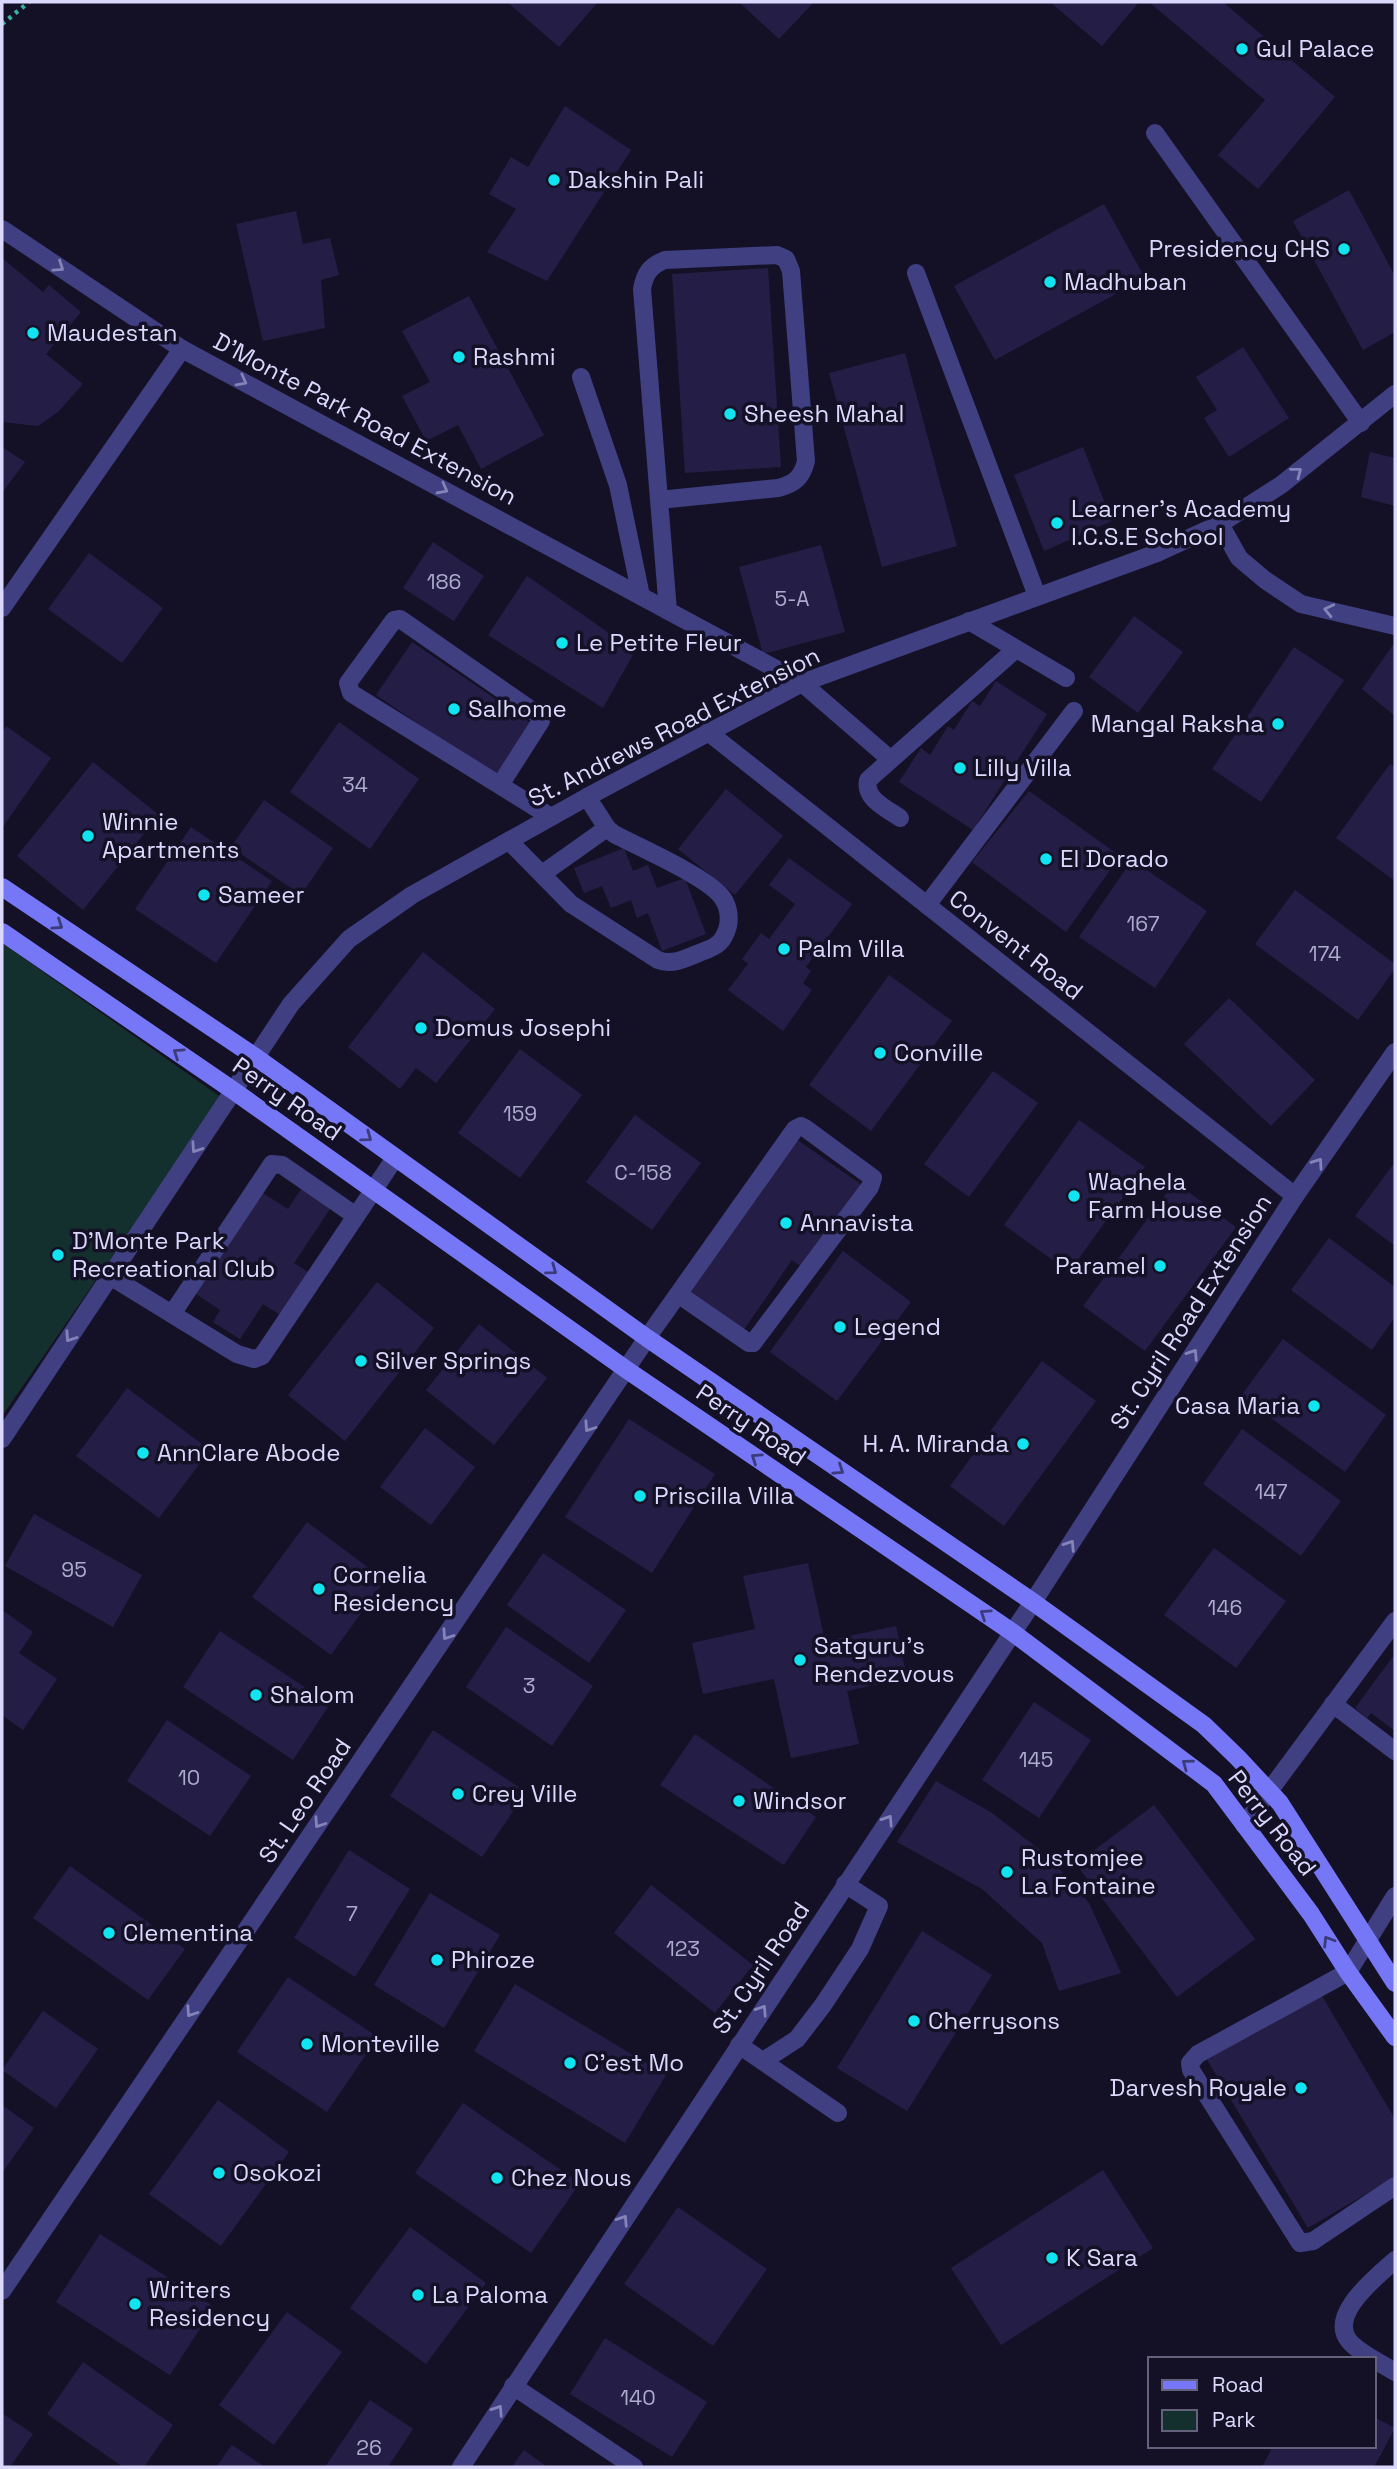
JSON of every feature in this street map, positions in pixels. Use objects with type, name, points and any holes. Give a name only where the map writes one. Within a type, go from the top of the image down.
[{"type":"main road","name":"Perry Road","points":[[2,887],[257,1058],[647,1338],[1032,1602],[1204,1725],[1280,1803],[1395,1983]]},
{"type":"main road","name":"Perry Road","points":[[2,932],[234,1091],[627,1370],[1012,1632],[1214,1784],[1311,1913],[1348,1972],[1395,2037]]},
{"type":"street","points":[[1155,133],[1361,423]]},
{"type":"street","points":[[2,229],[182,349]]},
{"type":"street","points":[[659,500],[778,488],[791,485],[803,474],[806,461],[791,271],[786,259],[777,255],[665,260],[653,264],[644,274],[642,289],[659,500],[668,611]]},
{"type":"street","points":[[916,273],[1037,596]]},
{"type":"street","name":"D'Monte Park Road Extension","points":[[2,608],[182,349],[802,682],[890,759]]},
{"type":"street","points":[[581,377],[618,485],[641,596]]},
{"type":"street","name":"St. Andrews Road Extension","points":[[2,1439],[291,1004],[349,939],[412,895],[587,797],[802,682],[1157,553],[1220,524],[1281,485],[1395,394]]},
{"type":"street","points":[[1220,524],[1239,558],[1265,580],[1301,604],[1395,626]]},
{"type":"street","points":[[500,785],[541,721],[540,716],[400,618],[394,620],[348,683],[351,693],[551,817]]},
{"type":"street","points":[[969,621],[1066,678]]},
{"type":"street","points":[[900,818],[869,795],[866,788],[868,780],[1016,649]]},
{"type":"street","points":[[927,905],[1074,711]]},
{"type":"street","name":"Convent Road","points":[[708,732],[1295,1196]]},
{"type":"street","points":[[509,841],[571,904],[665,963],[715,948],[722,942],[729,922],[729,911],[721,895],[701,880],[607,828],[587,797]]},
{"type":"street","points":[[542,874],[607,828]]},
{"type":"street","name":"St. Cyril Road Extension","points":[[1032,1602],[1295,1196],[1395,1052]]},
{"type":"street","name":"St. Leo Road","points":[[2,2291],[647,1338],[678,1294],[799,1127],[805,1128],[873,1178],[870,1187],[753,1343],[749,1343],[678,1294]]},
{"type":"street","points":[[110,1276],[237,1354],[254,1359],[262,1356],[395,1157]]},
{"type":"street","points":[[172,1314],[272,1164],[282,1165],[356,1216]]},
{"type":"street","name":"St. Cyril Road","points":[[461,2467],[1032,1602]]},
{"type":"street","points":[[1244,1825],[1395,1621]]},
{"type":"street","points":[[1333,1704],[1395,1751]]},
{"type":"street","points":[[763,2061],[796,2039],[823,2005],[860,1949],[879,1906],[845,1884]]},
{"type":"street","points":[[1395,1896],[1348,1972],[1198,2054],[1190,2063],[1191,2070],[1300,2243],[1313,2241],[1395,2186]]},
{"type":"street","points":[[739,2045],[838,2113]]},
{"type":"street","points":[[1372,2357],[1350,2342],[1344,2330],[1345,2317],[1353,2301],[1395,2260]]},
{"type":"street","points":[[1376,2359],[1395,2372]]},
{"type":"street","points":[[513,2386],[634,2467]]},
{"type":"path","points":[[2,24],[29,2]]},
{"type":"green space","name":"D'Monte Park Recreational Club","points":[[2,943],[222,1098],[2,1416]]},
{"type":"building","points":[[507,2],[598,2],[559,47]]},
{"type":"building","points":[[739,2],[814,2],[779,39]]},
{"type":"building","points":[[1050,2],[1139,2],[1102,46]]},
{"type":"building","name":"Gul Palace","points":[[1149,2],[1223,2],[1335,97],[1258,189],[1218,155],[1265,100]]},
{"type":"building","name":"Dakshin Pali","points":[[565,106],[631,150],[547,281],[487,252],[516,209],[489,194],[511,157],[528,167]]},
{"type":"building","name":"Presidency CHS","points":[[1349,190],[1395,276],[1395,332],[1363,350],[1293,221]]},
{"type":"building","name":"Madhuban","points":[[1104,204],[1145,278],[995,360],[954,286]]},
{"type":"building","points":[[296,211],[303,244],[330,238],[339,275],[321,280],[325,328],[263,341],[236,224]]},
{"type":"building","name":"Maudestan","points":[[2,258],[43,292],[49,285],[81,312],[46,354],[83,384],[58,412],[38,426],[2,422]]},
{"type":"building","name":"Sheesh Mahal","points":[[768,268],[781,467],[685,473],[672,274]]},
{"type":"building","name":"Rashmi","points":[[469,296],[544,435],[481,469],[458,425],[426,441],[402,396],[430,382],[402,331]]},
{"type":"building","points":[[1243,347],[1289,418],[1229,457],[1204,418],[1217,410],[1196,377]]},
{"type":"building","points":[[905,353],[957,546],[882,567],[829,373]]},
{"type":"building","points":[[2,447],[25,462],[2,493]]},
{"type":"building","points":[[1083,447],[1112,521],[1044,551],[1014,475]]},
{"type":"building","points":[[1370,452],[1395,458],[1395,506],[1361,497]]},
{"type":"building","points":[[433,542],[484,576],[454,621],[403,588]]},
{"type":"building","points":[[821,545],[845,632],[763,654],[739,567]]},
{"type":"building","points":[[89,553],[163,608],[122,663],[48,609]]},
{"type":"building","name":"Le Petite Fleur","points":[[527,576],[635,651],[603,708],[488,635]]},
{"type":"building","points":[[1134,616],[1183,652],[1138,713],[1089,677]]},
{"type":"building","name":"Salhome","points":[[412,642],[531,723],[495,776],[376,695]]},
{"type":"building","points":[[1395,642],[1395,716],[1362,689]]},
{"type":"building","name":"Mangal Raksha","points":[[1294,647],[1344,680],[1261,802],[1212,769]]},
{"type":"building","name":"Lilly Villa","points":[[996,681],[1047,714],[973,830],[899,782],[921,748],[930,755],[948,726],[954,730],[972,701],[980,706]]},
{"type":"building","points":[[339,722],[419,779],[370,849],[290,792]]},
{"type":"building","points":[[6,726],[51,758],[2,828],[2,733]]},
{"type":"building","name":"Winnie Apartments","points":[[93,762],[159,815],[83,910],[17,856]]},
{"type":"building","points":[[1390,764],[1395,767],[1395,881],[1336,838]]},
{"type":"building","points":[[726,789],[783,836],[735,895],[678,849]]},
{"type":"building","name":"El Dorado","points":[[1029,791],[1120,856],[1066,932],[972,862]]},
{"type":"building","points":[[264,800],[333,848],[301,895],[231,847]]},
{"type":"building","name":"Sameer","points":[[191,827],[272,881],[216,963],[135,909]]},
{"type":"building","points":[[624,848],[633,871],[648,865],[657,888],[685,878],[706,934],[662,951],[648,913],[637,918],[631,900],[611,908],[602,886],[584,893],[574,868]]},
{"type":"building","name":"Palm Villa","points":[[789,858],[852,904],[806,967],[811,971],[803,983],[812,990],[783,1031],[728,990],[748,964],[742,959],[761,933],[769,939],[795,904],[769,885]]},
{"type":"building","points":[[1132,860],[1207,911],[1155,988],[1079,937]]},
{"type":"building","points":[[1295,890],[1395,964],[1395,969],[1358,1020],[1255,944]]},
{"type":"building","name":"Domus Josephi","points":[[423,952],[495,1009],[436,1083],[416,1068],[400,1089],[348,1047]]},
{"type":"building","name":"Conville","points":[[889,975],[952,1021],[871,1131],[809,1085]]},
{"type":"building","points":[[1229,998],[1315,1080],[1271,1126],[1184,1044]]},
{"type":"building","points":[[520,1049],[582,1095],[520,1178],[458,1133]]},
{"type":"building","points":[[993,1071],[1038,1103],[969,1197],[924,1164]]},
{"type":"building","points":[[635,1115],[701,1163],[652,1230],[586,1182]]},
{"type":"building","name":"Waghela Farm House","points":[[1079,1120],[1145,1167],[1069,1272],[1004,1225]]},
{"type":"building","name":"Annavista","points":[[796,1139],[862,1185],[803,1268],[792,1260],[743,1331],[688,1292]]},
{"type":"building","points":[[1395,1162],[1395,1246],[1355,1216]]},
{"type":"building","name":"Paramel","points":[[1175,1182],[1236,1227],[1145,1351],[1083,1306]]},
{"type":"building","points":[[303,1186],[332,1206],[294,1263],[310,1273],[282,1316],[263,1304],[240,1339],[213,1322],[220,1310],[192,1291],[258,1190],[288,1209]]},
{"type":"building","points":[[1329,1238],[1395,1287],[1395,1317],[1372,1350],[1291,1290]]},
{"type":"building","name":"Legend","points":[[843,1251],[911,1302],[837,1401],[770,1352]]},
{"type":"building","name":"Silver Springs","points":[[377,1282],[434,1328],[345,1441],[288,1395]]},
{"type":"building","points":[[479,1324],[547,1378],[494,1445],[426,1390]]},
{"type":"building","name":"Casa Maria","points":[[1283,1339],[1386,1415],[1345,1472],[1241,1396]]},
{"type":"building","name":"H. A. Miranda","points":[[1042,1361],[1096,1401],[1004,1526],[950,1486]]},
{"type":"building","name":"AnnClare Abode","points":[[127,1388],[210,1450],[159,1518],[76,1456]]},
{"type":"building","name":"Priscilla Villa","points":[[629,1419],[715,1474],[652,1573],[565,1517]]},
{"type":"building","points":[[425,1428],[475,1467],[431,1525],[380,1487]]},
{"type":"building","points":[[1242,1429],[1341,1501],[1301,1556],[1203,1484]]},
{"type":"building","points":[[34,1514],[142,1575],[113,1627],[5,1566]]},
{"type":"building","name":"Cornelia Residency","points":[[307,1522],[385,1580],[331,1655],[252,1597]]},
{"type":"building","points":[[1214,1548],[1286,1601],[1236,1668],[1164,1615]]},
{"type":"building","points":[[543,1553],[626,1610],[589,1663],[507,1605]]},
{"type":"building","name":"Satguru's Rendezvous","points":[[808,1563],[825,1641],[896,1626],[907,1678],[847,1691],[859,1744],[791,1758],[774,1679],[703,1694],[692,1643],[755,1629],[743,1576]]},
{"type":"building","points":[[2,1610],[33,1632],[19,1653],[57,1679],[23,1730],[2,1715]]},
{"type":"building","points":[[506,1627],[593,1686],[552,1746],[466,1687]]},
{"type":"building","name":"Shalom","points":[[220,1631],[330,1704],[293,1760],[183,1687]]},
{"type":"building","points":[[1395,1654],[1395,1731],[1371,1713],[1367,1718],[1355,1708]]},
{"type":"building","points":[[1034,1702],[1091,1740],[1039,1818],[982,1780]]},
{"type":"building","points":[[167,1720],[251,1776],[210,1836],[127,1781]]},
{"type":"building","name":"Crey Ville","points":[[433,1730],[526,1792],[482,1857],[390,1796]]},
{"type":"building","name":"Windsor","points":[[695,1734],[816,1817],[784,1865],[660,1785]]},
{"type":"building","name":"Rustomjee La Fontaine","points":[[936,1781],[992,1813],[1048,1856],[1089,1903],[1121,1973],[1059,1991],[1042,1943],[982,1889],[897,1842]]},
{"type":"building","points":[[1154,1805],[1255,1939],[1177,1997],[1076,1864]]},
{"type":"building","points":[[349,1850],[410,1889],[355,1977],[294,1938]]},
{"type":"building","name":"Clementina","points":[[70,1866],[185,1949],[148,2000],[33,1918]]},
{"type":"building","points":[[651,1885],[753,1965],[715,2013],[614,1933]]},
{"type":"building","name":"Phiroze","points":[[430,1893],[500,1935],[444,2028],[374,1985]]},
{"type":"building","name":"Cherrysons","points":[[922,1931],[992,1975],[907,2111],[837,2068]]},
{"type":"building","name":"Monteville","points":[[288,1977],[378,2037],[327,2112],[237,2052]]},
{"type":"building","name":"C'est Mo","points":[[515,1984],[666,2075],[625,2143],[474,2051]]},
{"type":"building","name":"Darvesh Royale","points":[[1319,1991],[1395,2119],[1395,2177],[1308,2228],[1206,2058]]},
{"type":"building","points":[[43,2011],[98,2049],[56,2108],[2,2070]]},
{"type":"building","name":"Osokozi","points":[[218,2100],[289,2152],[221,2246],[149,2194]]},
{"type":"building","name":"Chez Nous","points":[[463,2103],[580,2183],[531,2253],[415,2173]]},
{"type":"building","points":[[2,2105],[34,2128],[2,2173]]},
{"type":"building","name":"K Sara","points":[[1103,2170],[1153,2248],[1001,2345],[951,2268]]},
{"type":"building","points":[[678,2207],[767,2269],[713,2346],[624,2284]]},
{"type":"building","name":"La Paloma","points":[[410,2227],[486,2283],[426,2364],[350,2308]]},
{"type":"building","name":"Writers Residency","points":[[100,2234],[214,2307],[170,2375],[56,2302]]},
{"type":"building","points":[[287,2312],[342,2352],[274,2445],[219,2405]]},
{"type":"building","points":[[605,2338],[707,2402],[672,2457],[570,2394]]},
{"type":"building","points":[[83,2362],[173,2425],[144,2467],[123,2467],[47,2414]]},
{"type":"building","points":[[370,2400],[413,2429],[388,2467],[325,2467]]},
{"type":"building","points":[[2,2413],[33,2434],[10,2467],[2,2467]]},
{"type":"building","points":[[1376,2418],[1395,2428],[1374,2467],[1262,2467],[1272,2448],[1376,2448]]},
{"type":"building","points":[[232,2445],[265,2467],[216,2467]]},
{"type":"building","points":[[524,2450],[547,2467],[512,2467]]},
{"type":"place","name":"Gul Palace","points":[[1242,49]]},
{"type":"place","name":"Dakshin Pali","points":[[554,180]]},
{"type":"place","name":"Presidency CHS","points":[[1344,249]]},
{"type":"place","name":"Madhuban","points":[[1050,282]]},
{"type":"place","name":"Maudestan","points":[[33,333]]},
{"type":"place","name":"Rashmi","points":[[459,357]]},
{"type":"place","name":"Sheesh Mahal","points":[[730,414]]},
{"type":"place","name":"Learner's Academy I.C.S.E School","points":[[1057,523]]},
{"type":"place","name":"Le Petite Fleur","points":[[562,643]]},
{"type":"place","name":"Salhome","points":[[454,709]]},
{"type":"place","name":"Mangal Raksha","points":[[1278,724]]},
{"type":"place","name":"Lilly Villa","points":[[960,768]]},
{"type":"place","name":"Winnie Apartments","points":[[88,836]]},
{"type":"place","name":"El Dorado","points":[[1046,859]]},
{"type":"place","name":"Sameer","points":[[204,895]]},
{"type":"place","name":"Palm Villa","points":[[784,949]]},
{"type":"place","name":"Domus Josephi","points":[[421,1028]]},
{"type":"place","name":"Conville","points":[[880,1053]]},
{"type":"place","name":"Waghela Farm House","points":[[1074,1196]]},
{"type":"place","name":"Annavista","points":[[786,1223]]},
{"type":"place","name":"D'Monte Park Recreational Club","points":[[58,1255]]},
{"type":"place","name":"Paramel","points":[[1160,1266]]},
{"type":"place","name":"Legend","points":[[840,1327]]},
{"type":"place","name":"Silver Springs","points":[[361,1361]]},
{"type":"place","name":"Casa Maria","points":[[1314,1406]]},
{"type":"place","name":"H. A. Miranda","points":[[1023,1444]]},
{"type":"place","name":"AnnClare Abode","points":[[143,1453]]},
{"type":"place","name":"Priscilla Villa","points":[[640,1496]]},
{"type":"place","name":"Cornelia Residency","points":[[319,1589]]},
{"type":"place","name":"Satguru's Rendezvous","points":[[800,1660]]},
{"type":"place","name":"Shalom","points":[[256,1695]]},
{"type":"place","name":"Crey Ville","points":[[458,1794]]},
{"type":"place","name":"Windsor","points":[[739,1801]]},
{"type":"place","name":"Rustomjee La Fontaine","points":[[1007,1872]]},
{"type":"place","name":"Clementina","points":[[109,1933]]},
{"type":"place","name":"Phiroze","points":[[437,1960]]},
{"type":"place","name":"Cherrysons","points":[[914,2021]]},
{"type":"place","name":"Monteville","points":[[307,2044]]},
{"type":"place","name":"C'est Mo","points":[[570,2063]]},
{"type":"place","name":"Darvesh Royale","points":[[1301,2088]]},
{"type":"place","name":"Osokozi","points":[[219,2173]]},
{"type":"place","name":"Chez Nous","points":[[497,2178]]},
{"type":"place","name":"K Sara","points":[[1052,2258]]},
{"type":"place","name":"La Paloma","points":[[418,2295]]},
{"type":"place","name":"Writers Residency","points":[[135,2304]]}]
